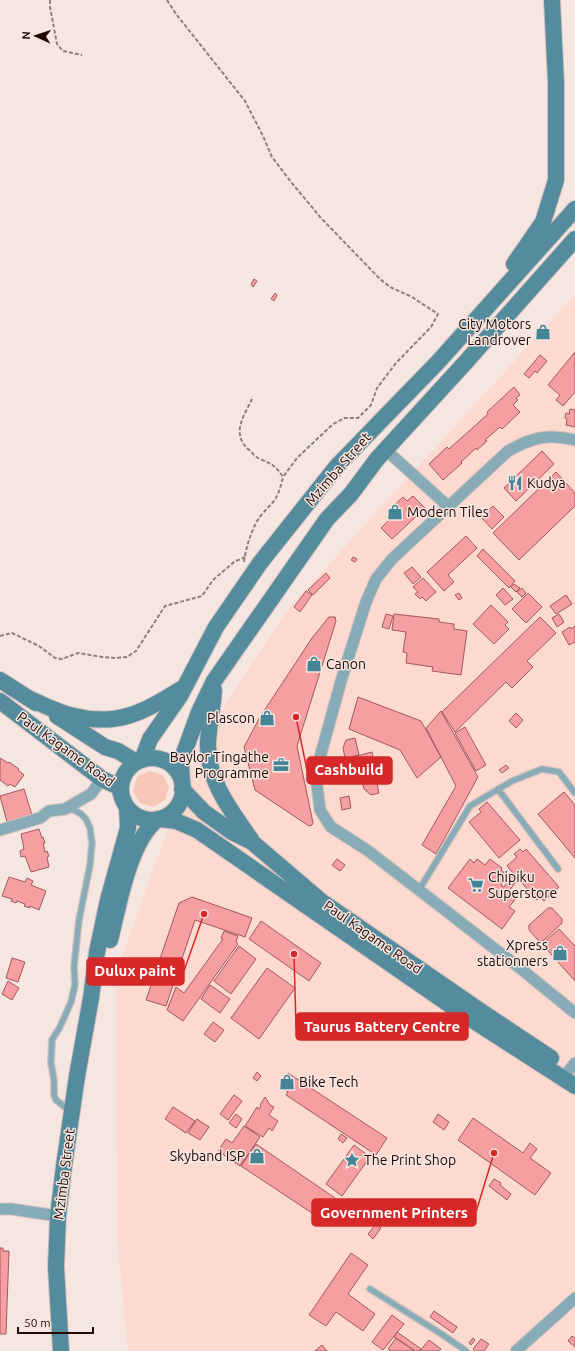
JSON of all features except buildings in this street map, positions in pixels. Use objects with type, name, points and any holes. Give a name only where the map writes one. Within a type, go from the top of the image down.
[{"type":"main road","points":[[472,324],[543,222],[556,180],[556,83],[552,0]]},
{"type":"main road","name":"Mzimba Street","points":[[139,761],[150,739],[180,696],[216,627],[260,563],[337,466],[438,362],[575,209]]},
{"type":"main road","name":"Mzimba Street","points":[[182,786],[181,761],[199,712],[214,681],[327,520],[351,494],[378,459],[575,239]]},
{"type":"main road","name":"Paul Kagame Road","points":[[0,680],[105,747],[139,761]]},
{"type":"main road","points":[[214,681],[214,703],[208,743],[210,763],[215,783],[252,842]]},
{"type":"main road","points":[[28,698],[73,716],[104,721],[128,717],[156,705],[185,686]]},
{"type":"main road","name":"Paul Kagame Road","points":[[0,701],[102,779],[119,787],[125,805]]},
{"type":"main road","points":[[155,758],[167,762],[179,774],[182,786],[179,802],[174,810],[168,815],[152,824],[140,839],[130,863],[107,948],[91,998],[97,952],[108,900],[128,828],[125,805],[121,791],[122,780],[127,770],[139,761],[155,758]]},
{"type":"main road","name":"Paul Kagame Road","points":[[182,786],[204,812],[232,832],[252,842],[321,901],[571,1074]]},
{"type":"main road","points":[[125,805],[140,818],[176,821],[197,830],[460,1012],[571,1074]]},
{"type":"main road","name":"Mzimba Street","points":[[61,1351],[56,1267],[58,1216],[71,1112],[91,998]]},
{"type":"street","points":[[575,440],[549,437],[526,441],[508,451],[392,558],[376,579],[366,602],[341,681],[319,761],[317,785],[320,810],[332,827],[367,850],[521,969],[575,1013]]},
{"type":"street","points":[[386,450],[449,507]]},
{"type":"street","points":[[0,830],[40,818],[49,811],[65,809],[91,794],[102,779]]},
{"type":"street","points":[[0,1209],[11,1208],[58,1216]]},
{"type":"street","points":[[516,1351],[575,1298]]},
{"type":"lane","points":[[419,890],[470,806],[512,781],[542,768],[559,772],[575,793]]},
{"type":"lane","points":[[498,789],[558,869]]},
{"type":"lane","points":[[65,809],[74,810],[86,819],[90,828],[92,843],[90,865],[78,928],[74,967],[75,985],[71,1002],[60,1027],[52,1040],[51,1063],[54,1080],[54,1095],[56,1100],[71,1112]]},
{"type":"lane","points":[[370,1289],[466,1351]]},
{"type":"path","points":[[50,0],[57,44],[63,51],[82,55]]},
{"type":"path","points":[[167,0],[176,14],[245,101],[272,156],[321,218],[380,279],[390,287],[412,297],[438,314],[431,327],[396,363],[377,388],[370,405],[358,418],[345,418],[333,424],[297,458],[283,477],[281,488],[275,500],[263,512],[256,523],[247,546],[244,564]]},
{"type":"path","points":[[252,399],[240,425],[240,437],[243,444],[258,458],[269,462],[278,469],[283,477]]},
{"type":"path","points":[[0,636],[12,633],[39,646],[55,658],[62,659],[78,653],[102,657],[127,657],[136,651],[165,606],[202,596],[218,575],[234,562],[245,557]]},
{"type":"shaded area","points":[[575,295],[575,1351],[128,1351],[117,1237],[116,973],[198,746],[288,609]]},
{"type":"shaded area","points":[[149,771],[163,775],[169,787],[165,800],[153,807],[140,803],[133,791],[137,777]]},
{"type":"place","name":"City Motors Landrover","points":[[543,332]]},
{"type":"place","name":"Kudya","points":[[515,483]]},
{"type":"place","name":"Modern Tiles","points":[[395,512]]},
{"type":"place","name":"Canon","points":[[314,664]]},
{"type":"place","name":"Cashbuild","points":[[296,717]]},
{"type":"place","name":"Plascon","points":[[267,718]]},
{"type":"place","name":"Baylor Tingathe Programme","points":[[281,765]]},
{"type":"place","name":"Chipiku Superstore","points":[[476,885]]},
{"type":"place","name":"Dulux paint","points":[[204,914]]},
{"type":"place","name":"Xpress stationners","points":[[560,953]]},
{"type":"place","name":"Taurus Battery Centre","points":[[294,954]]},
{"type":"place","name":"Bike Tech","points":[[287,1082]]},
{"type":"place","name":"Government Printers","points":[[494,1153]]},
{"type":"place","name":"Skyband ISP","points":[[257,1156]]},
{"type":"place","name":"The Print Shop","points":[[352,1160]]}]
